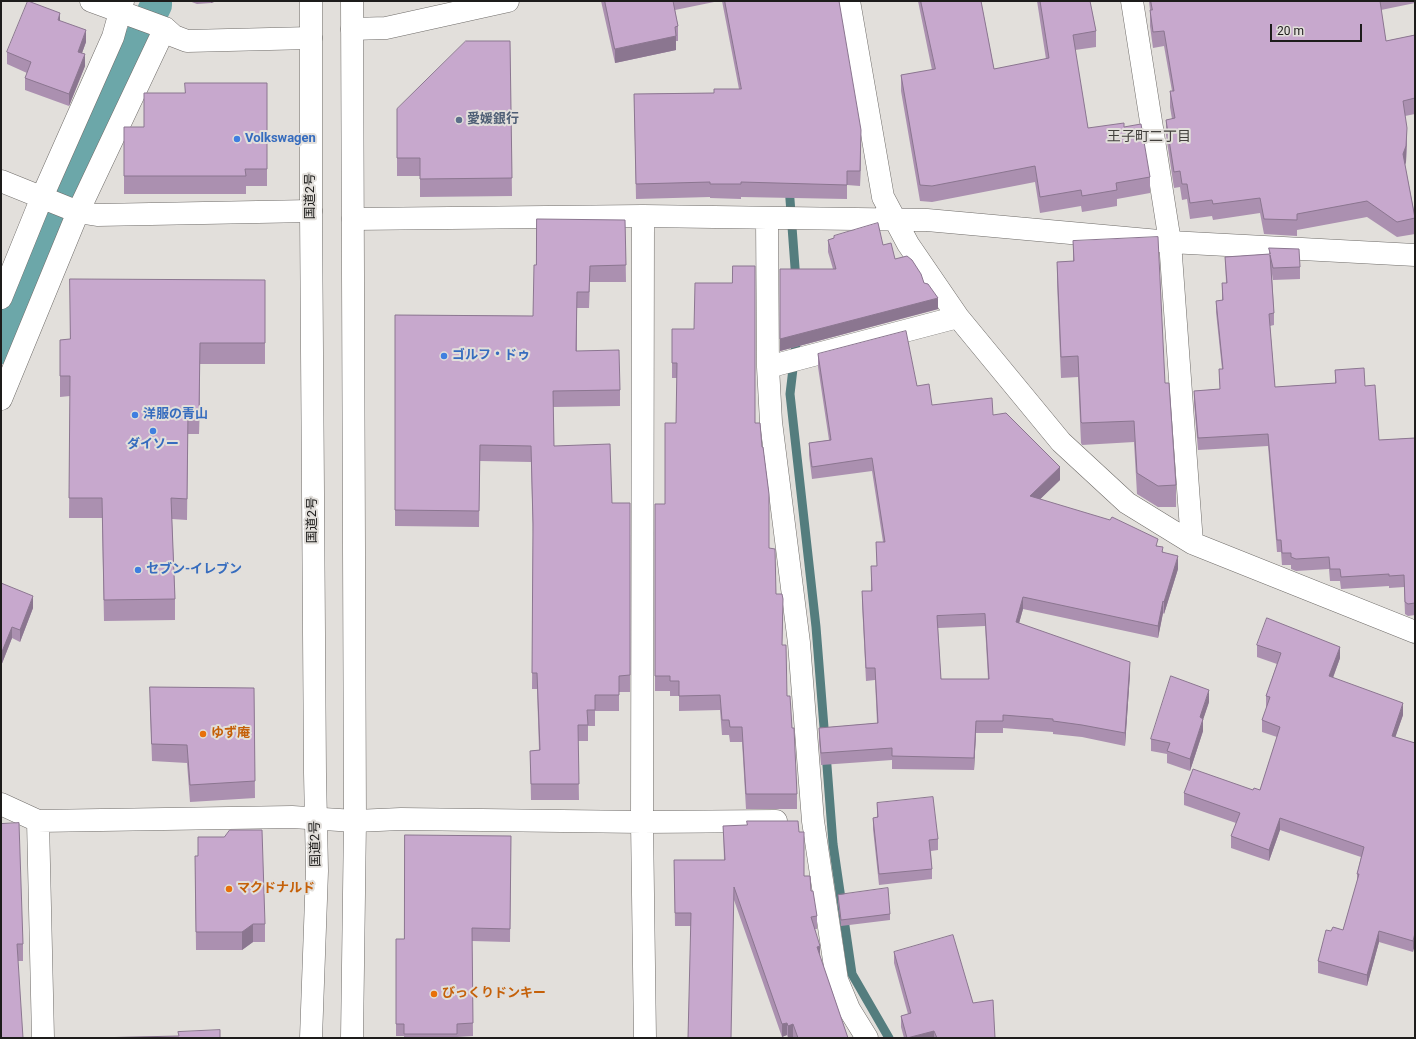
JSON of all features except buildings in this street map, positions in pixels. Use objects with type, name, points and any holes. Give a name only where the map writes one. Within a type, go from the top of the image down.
[{"type":"main road","points":[[91,1],[122,7],[174,36],[187,41],[311,38]]},
{"type":"main road","name":"国道2号","points":[[311,1],[311,211],[317,871],[311,1038]]},
{"type":"main road","points":[[352,1],[355,821],[352,1038]]},
{"type":"main road","points":[[352,29],[386,28],[508,1]]},
{"type":"main road","points":[[849,1],[883,198],[908,244],[958,317],[1061,442],[1127,503],[1192,543],[1415,632]]},
{"type":"main road","points":[[1132,1],[1170,242],[1192,543]]},
{"type":"main road","points":[[1,298],[46,198],[113,37],[122,7]]},
{"type":"main road","points":[[1,399],[74,210],[154,24]]},
{"type":"main road","points":[[1,181],[74,210],[97,215],[311,211]]},
{"type":"main road","points":[[353,219],[643,216],[927,220],[1170,242],[1415,255]]},
{"type":"main road","points":[[643,216],[642,822],[645,1038]]},
{"type":"main road","points":[[767,218],[768,367],[771,422],[799,642],[813,821],[837,980],[849,1009],[867,1038]]},
{"type":"main road","points":[[768,367],[958,317]]},
{"type":"main road","points":[[1,804],[38,821],[292,817],[355,821],[408,819],[642,822],[813,821]]},
{"type":"main road","points":[[38,821],[43,1038]]},
{"type":"waterway","points":[[1,348],[127,57],[138,43],[156,5],[156,1]]},
{"type":"waterway","points":[[789,186],[796,281]]},
{"type":"waterway","points":[[797,335],[790,394],[816,627],[825,740]]},
{"type":"waterway","points":[[826,753],[833,844],[852,974],[889,1038]]},
{"type":"place","name":"愛媛銀行","points":[[459,120]]},
{"type":"place","name":"Volkswagen","points":[[237,139]]},
{"type":"place","name":"ゴルフ・ドゥ","points":[[444,356]]},
{"type":"place","name":"洋服の青山","points":[[135,415]]},
{"type":"place","name":"ダイソー","points":[[153,431]]},
{"type":"place","name":"セブン-イレブン","points":[[138,570]]},
{"type":"place","name":"ゆず庵","points":[[203,734]]},
{"type":"place","name":"マクドナルド","points":[[229,889]]},
{"type":"place","name":"びっくりドンキー","points":[[434,994]]},
{"type":"district","name":"王子町二丁目","points":[[1149,137]]}]
